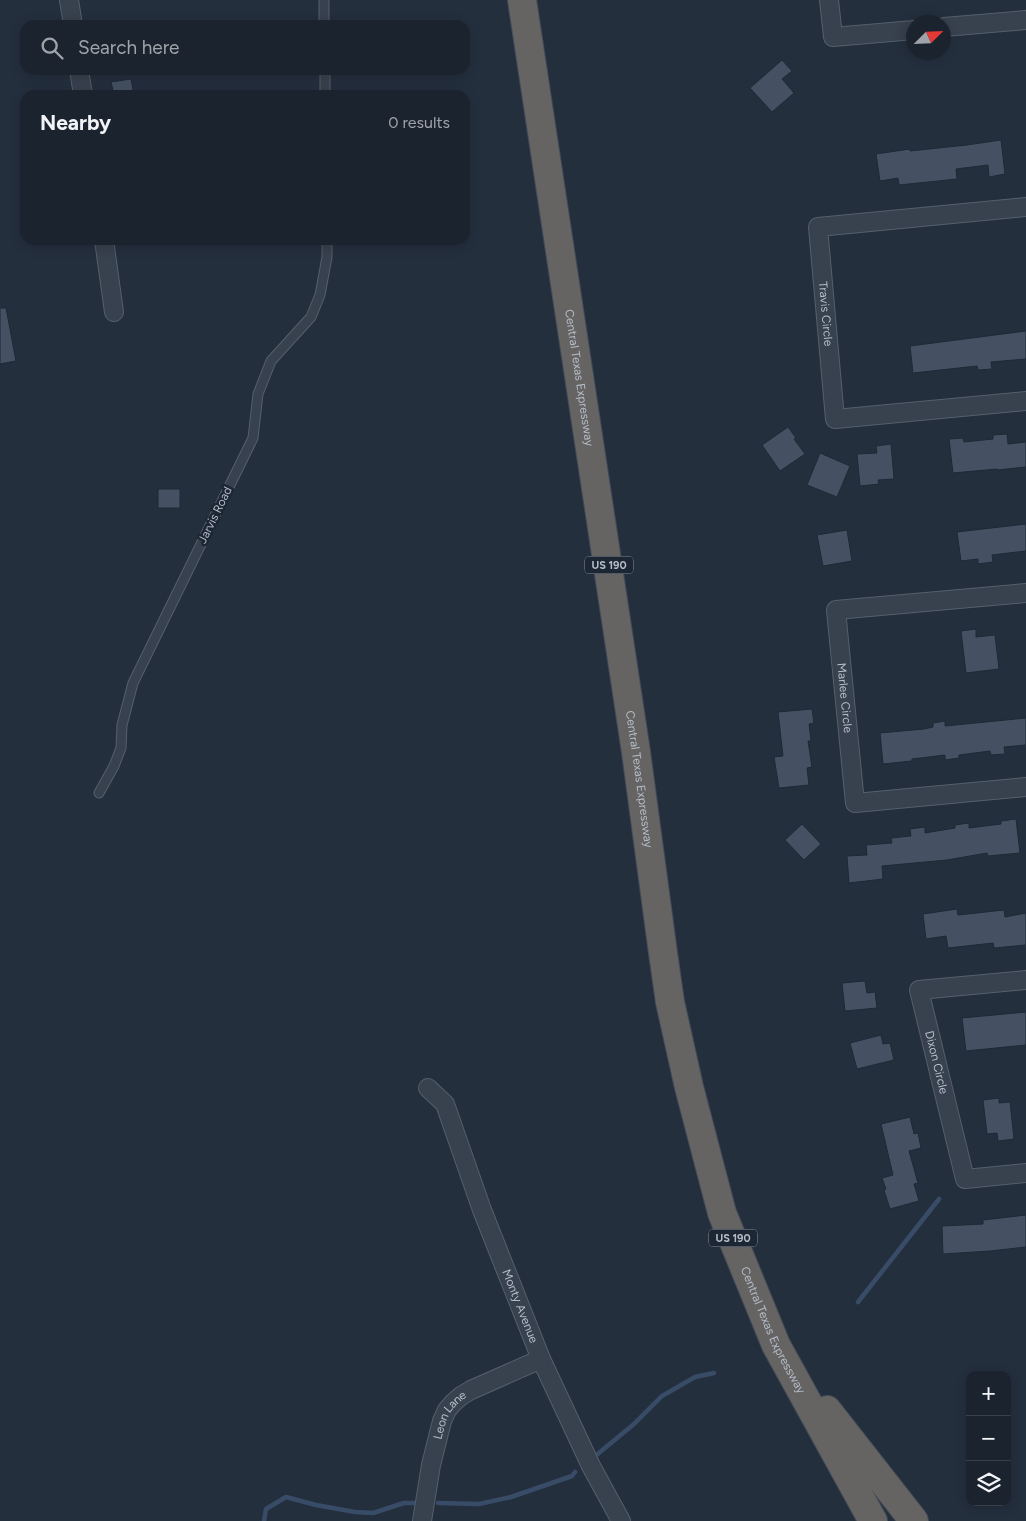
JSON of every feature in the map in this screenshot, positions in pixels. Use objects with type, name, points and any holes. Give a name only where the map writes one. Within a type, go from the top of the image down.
[{"type":"highway","name":"Central Texas Expressway","points":[[522,0],[635,742],[670,1002],[689,1087],[722,1213],[776,1345],[873,1521]]},
{"type":"highway","points":[[776,1345],[914,1521]]},
{"type":"street","points":[[69,0],[72,20]]},
{"type":"street","points":[[829,0],[832,38],[906,31]]},
{"type":"street","points":[[951,26],[1026,20]]},
{"type":"street","points":[[80,75],[82,90]]},
{"type":"street","name":"Travis Circle","points":[[1026,207],[818,227],[835,419],[1026,401]]},
{"type":"street","points":[[105,245],[114,312]]},
{"type":"street","name":"Marlee Circle","points":[[1026,593],[836,610],[855,803],[1026,787]]},
{"type":"street","name":"Dixon Circle","points":[[1026,980],[919,990],[965,1179],[1026,1173]]},
{"type":"street","name":"Monty Avenue","points":[[428,1088],[445,1104],[482,1210],[541,1359],[591,1466],[621,1521]]},
{"type":"street","name":"Leon Lane","points":[[422,1521],[431,1465],[439,1431],[448,1410],[461,1396],[471,1390],[541,1359]]},
{"type":"lane","points":[[324,0],[324,20]]},
{"type":"lane","points":[[325,75],[325,90]]},
{"type":"lane","name":"Jarvis Road","points":[[99,793],[114,766],[121,748],[122,725],[133,683],[253,438],[258,394],[271,361],[312,317],[320,296],[327,257],[327,245]]},
{"type":"building","points":[[782,60],[792,71],[782,79],[794,93],[772,112],[750,88]]},
{"type":"building","points":[[131,79],[133,90],[113,90],[111,82]]},
{"type":"building","points":[[1001,140],[1005,174],[989,177],[988,165],[956,169],[957,179],[899,185],[898,178],[880,181],[876,154]]},
{"type":"building","points":[[0,308],[6,308],[16,361],[0,364]]},
{"type":"building","points":[[1026,331],[1026,359],[991,362],[992,369],[978,370],[977,366],[913,373],[910,346]]},
{"type":"building","points":[[788,427],[805,454],[780,471],[762,445]]},
{"type":"building","points":[[1007,434],[1008,444],[1026,442],[1026,467],[953,473],[949,439],[963,438],[964,442],[993,439],[993,435]]},
{"type":"building","points":[[891,444],[894,479],[878,480],[879,484],[860,486],[857,454],[877,453],[876,446]]},
{"type":"building","points":[[820,453],[850,466],[837,497],[807,485]]},
{"type":"building","points":[[158,489],[180,489],[180,508],[158,508]]},
{"type":"building","points":[[1026,524],[1026,551],[992,555],[993,562],[978,564],[978,559],[961,561],[957,532]]},
{"type":"building","points":[[847,530],[852,561],[823,566],[817,535]]},
{"type":"building","points":[[976,629],[976,637],[995,635],[999,669],[966,673],[961,631]]},
{"type":"building","points":[[812,709],[814,723],[809,724],[811,741],[808,741],[812,767],[807,768],[809,785],[779,788],[774,757],[783,756],[778,712]]},
{"type":"building","points":[[1026,718],[1026,745],[1004,747],[1005,754],[991,755],[990,751],[959,755],[959,758],[945,760],[945,755],[883,764],[880,733],[924,729],[933,727],[933,723],[945,721],[945,726]]},
{"type":"building","points":[[1016,819],[1020,853],[988,856],[987,853],[947,860],[882,866],[883,879],[849,883],[847,856],[867,855],[866,845],[892,843],[891,838],[911,836],[910,829],[925,827],[925,833],[955,828],[955,825],[969,823],[969,828],[1001,824],[1001,821]]},
{"type":"building","points":[[802,824],[821,844],[804,860],[785,840]]},
{"type":"building","points":[[957,909],[958,915],[1004,910],[1005,917],[1026,913],[1026,945],[994,948],[993,943],[948,948],[946,936],[926,939],[923,914]]},
{"type":"building","points":[[865,981],[867,993],[875,992],[877,1008],[845,1011],[842,983]]},
{"type":"building","points":[[1026,1012],[1026,1045],[966,1051],[962,1018]]},
{"type":"building","points":[[881,1035],[883,1044],[890,1043],[894,1060],[857,1069],[850,1043]]},
{"type":"building","points":[[999,1098],[999,1103],[1010,1102],[1014,1139],[998,1141],[997,1133],[987,1134],[983,1100]]},
{"type":"building","points":[[910,1117],[914,1134],[918,1133],[921,1148],[909,1151],[918,1183],[914,1184],[919,1201],[890,1209],[882,1178],[893,1175],[881,1124]]},
{"type":"building","points":[[1026,1215],[1026,1247],[943,1254],[942,1226],[983,1224],[983,1220]]},
{"type":"waterway","points":[[858,1302],[939,1199]]},
{"type":"waterway","points":[[594,1457],[634,1424],[662,1396],[695,1377],[714,1373]]},
{"type":"waterway","points":[[438,1503],[479,1504],[511,1497],[572,1476],[575,1472]]},
{"type":"waterway","points":[[264,1521],[266,1509],[286,1497],[316,1505],[355,1512],[373,1513],[404,1503],[414,1503]]}]
